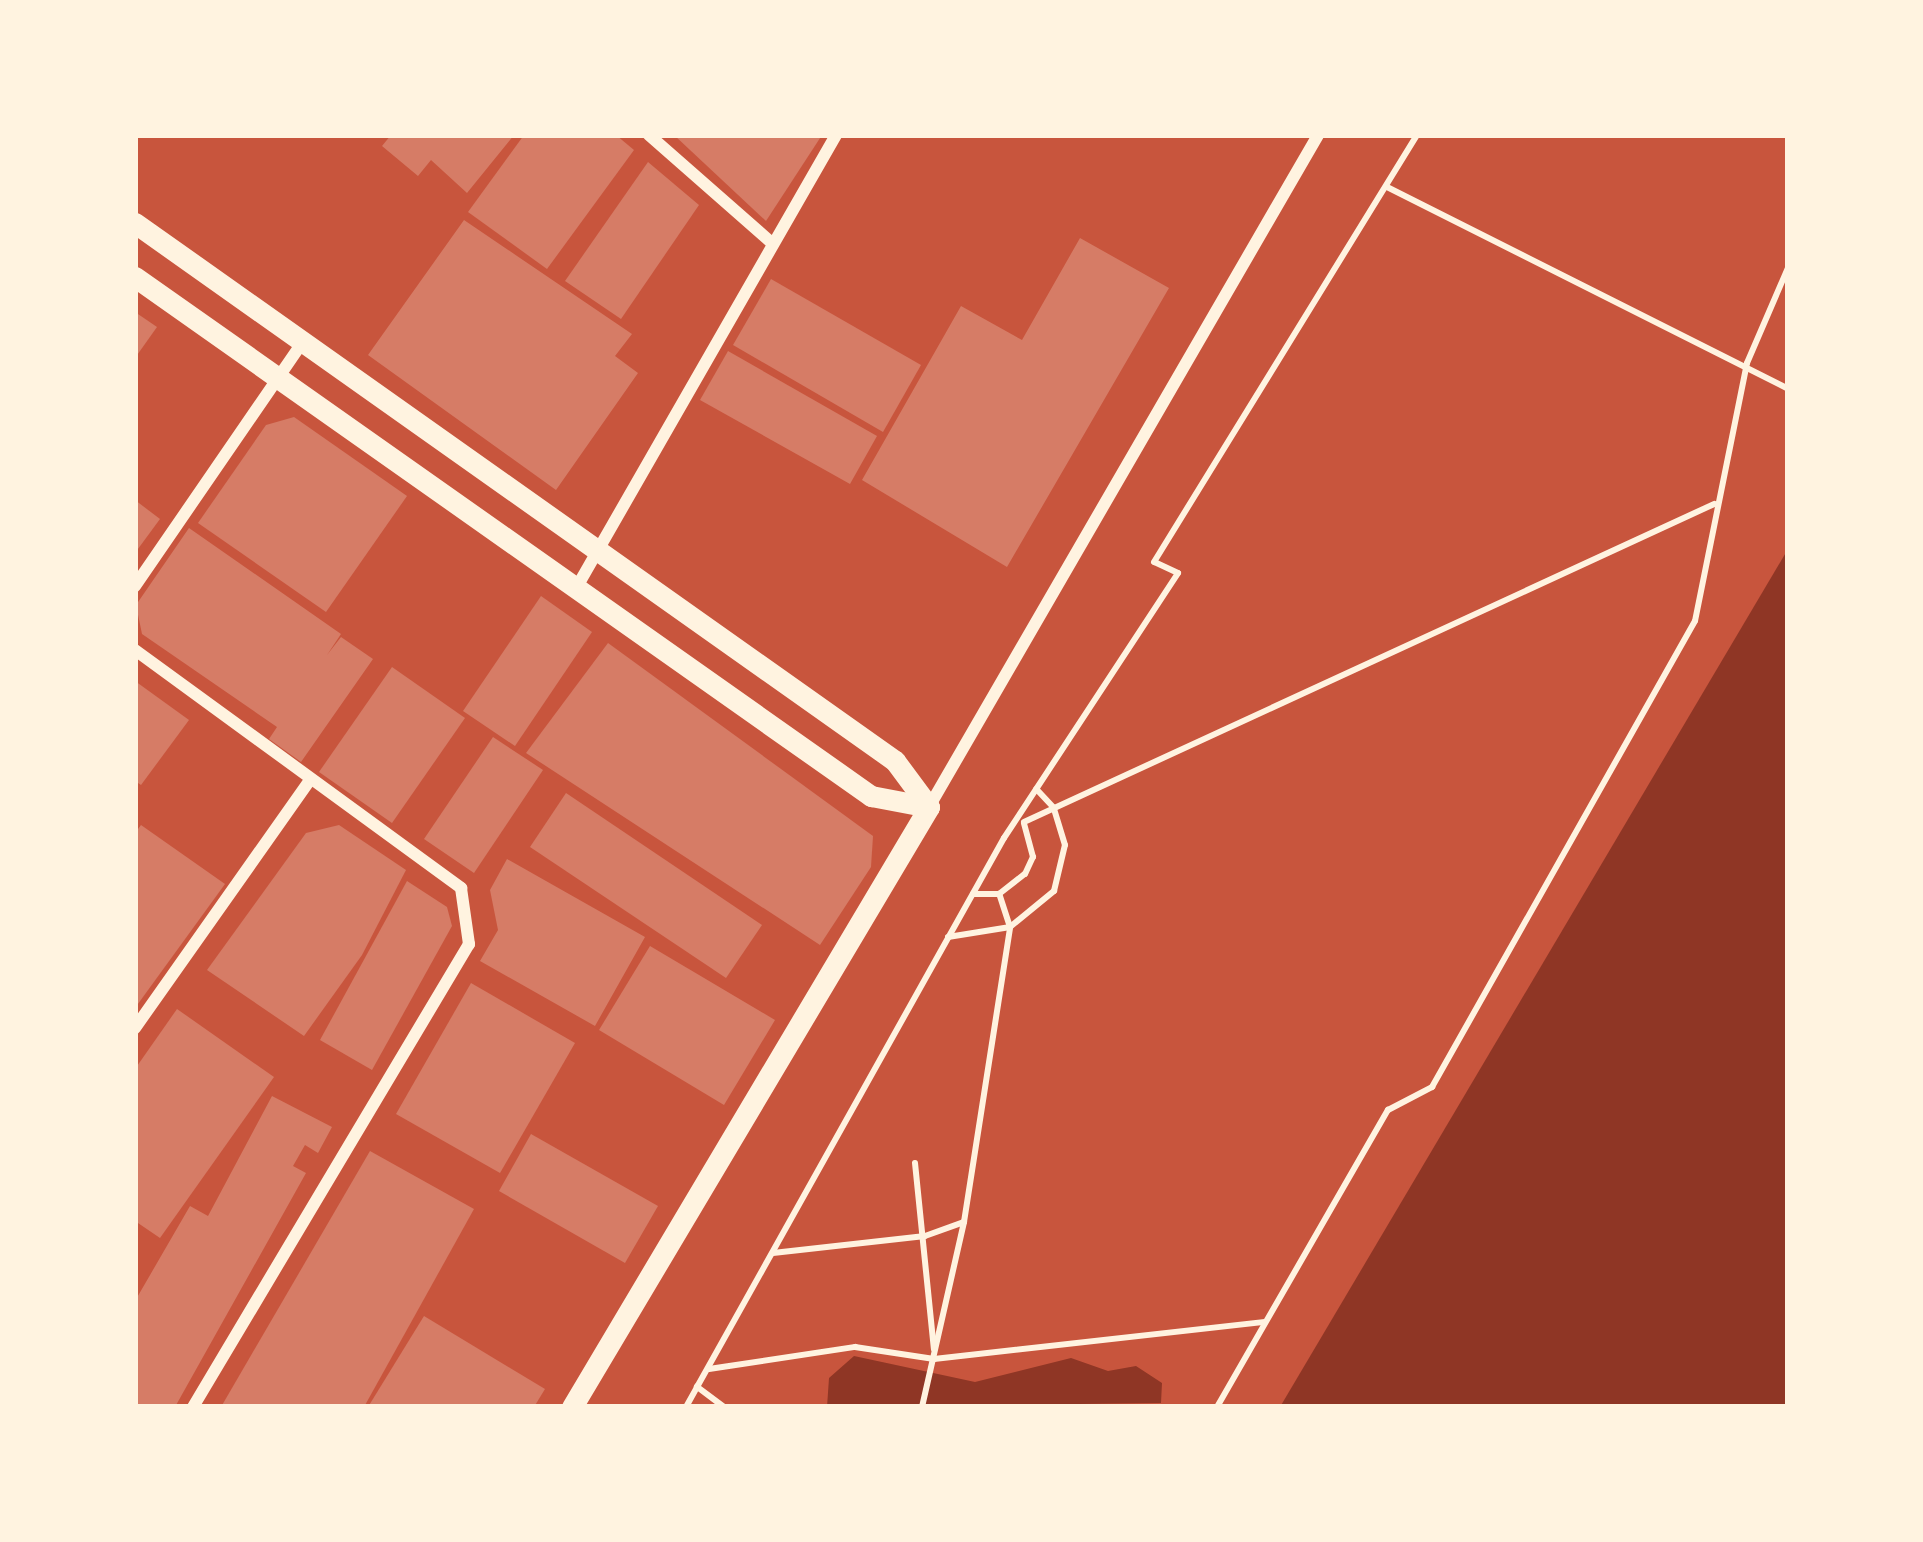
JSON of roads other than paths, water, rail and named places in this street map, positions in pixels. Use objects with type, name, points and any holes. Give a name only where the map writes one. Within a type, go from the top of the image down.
[{"type":"street","points":[[650,135],[772,244]]},
{"type":"street","points":[[578,585],[836,135]]},
{"type":"street","points":[[572,1407],[929,807],[1318,135]]},
{"type":"street","points":[[135,223],[896,761],[929,807]]},
{"type":"street","points":[[135,277],[872,796],[929,807]]},
{"type":"street","points":[[135,586],[302,343]]},
{"type":"street","points":[[135,650],[461,888],[469,944],[193,1407]]},
{"type":"street","points":[[135,1028],[310,780]]}]
